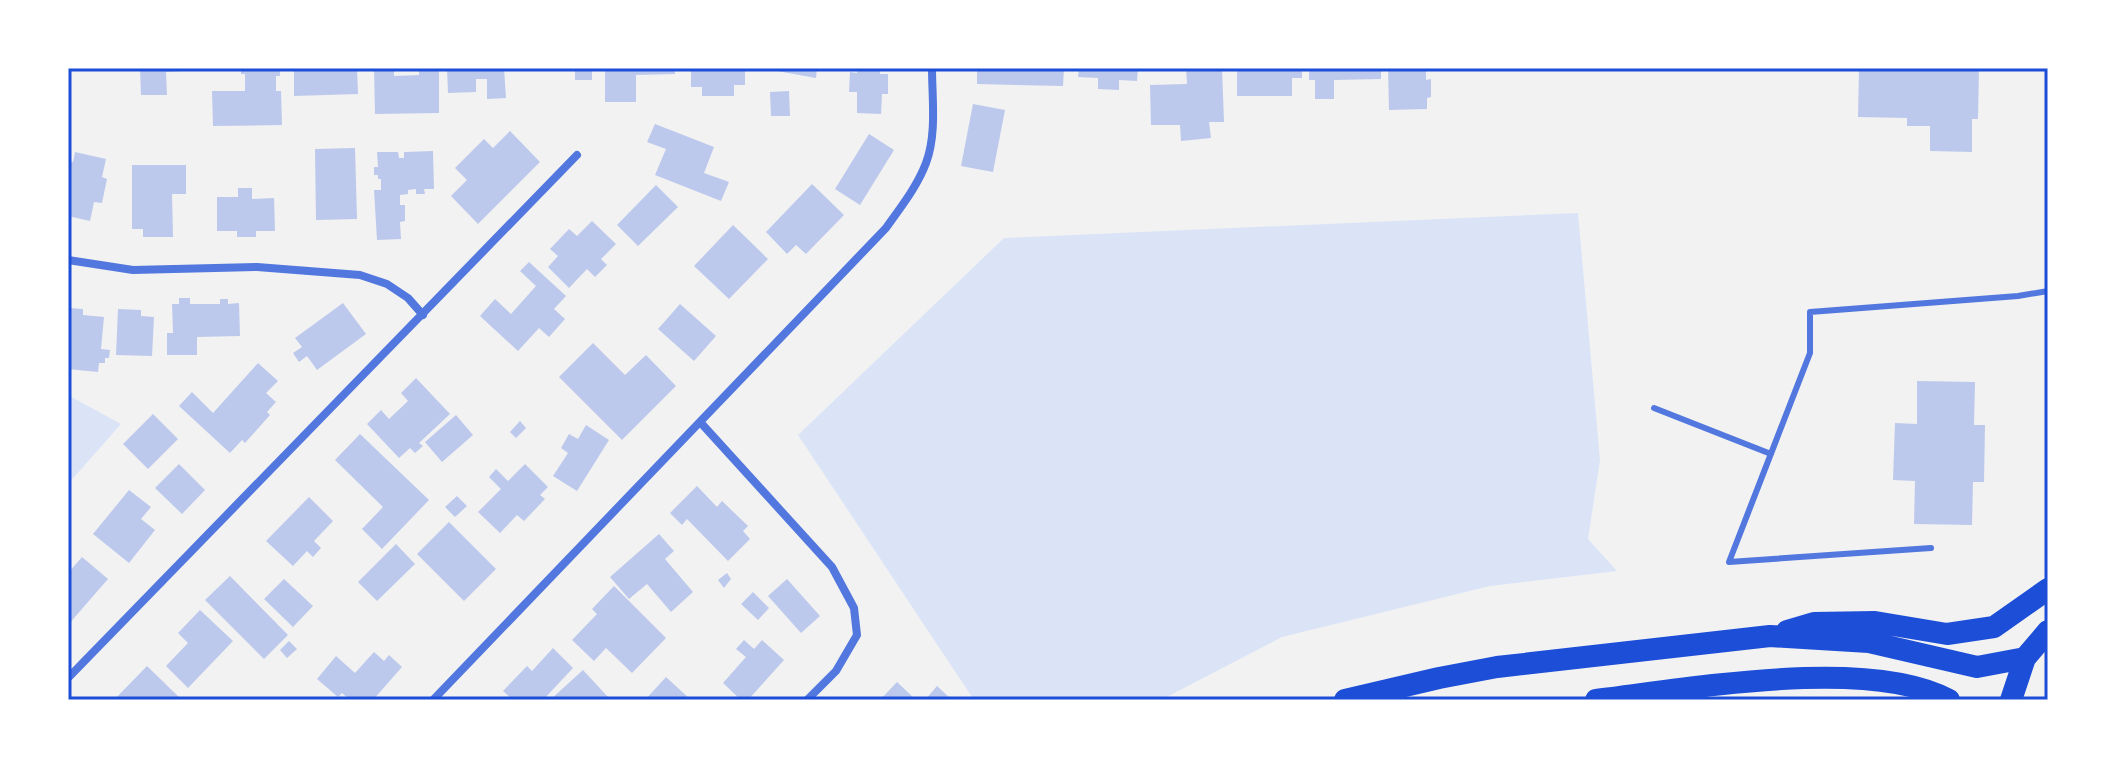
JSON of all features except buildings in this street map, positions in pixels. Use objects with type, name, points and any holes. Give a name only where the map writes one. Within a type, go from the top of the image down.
[{"type":"highway","points":[[1770,636],[1814,623],[1875,622],[1947,634],[1994,627],[2048,589]]},
{"type":"highway","points":[[2011,700],[2025,658],[2048,631]]},
{"type":"highway","points":[[1345,700],[1497,667],[1770,636],[1869,642],[1977,667],[2025,658]]},
{"type":"highway","points":[[1596,700],[1748,682],[1818,678],[1906,685],[1949,700]]},
{"type":"street","points":[[433,700],[886,228],[915,186],[927,161],[932,123],[932,68]]},
{"type":"street","points":[[68,678],[577,155]]},
{"type":"street","points":[[68,260],[133,270],[257,267],[360,275],[397,291],[423,315]]},
{"type":"street","points":[[701,423],[832,567],[854,608],[857,635],[836,671],[807,700]]},
{"type":"lane","points":[[1931,548],[1729,562],[1810,353],[1810,312],[2048,291]]},
{"type":"lane","points":[[1654,408],[1771,454]]},
{"type":"shaded area","points":[[1578,213],[1600,460],[1588,539],[1617,571],[1490,586],[1282,637],[1161,700],[974,700],[798,435],[1004,238]]},
{"type":"shaded area","points":[[68,395],[121,424],[68,484]]}]
